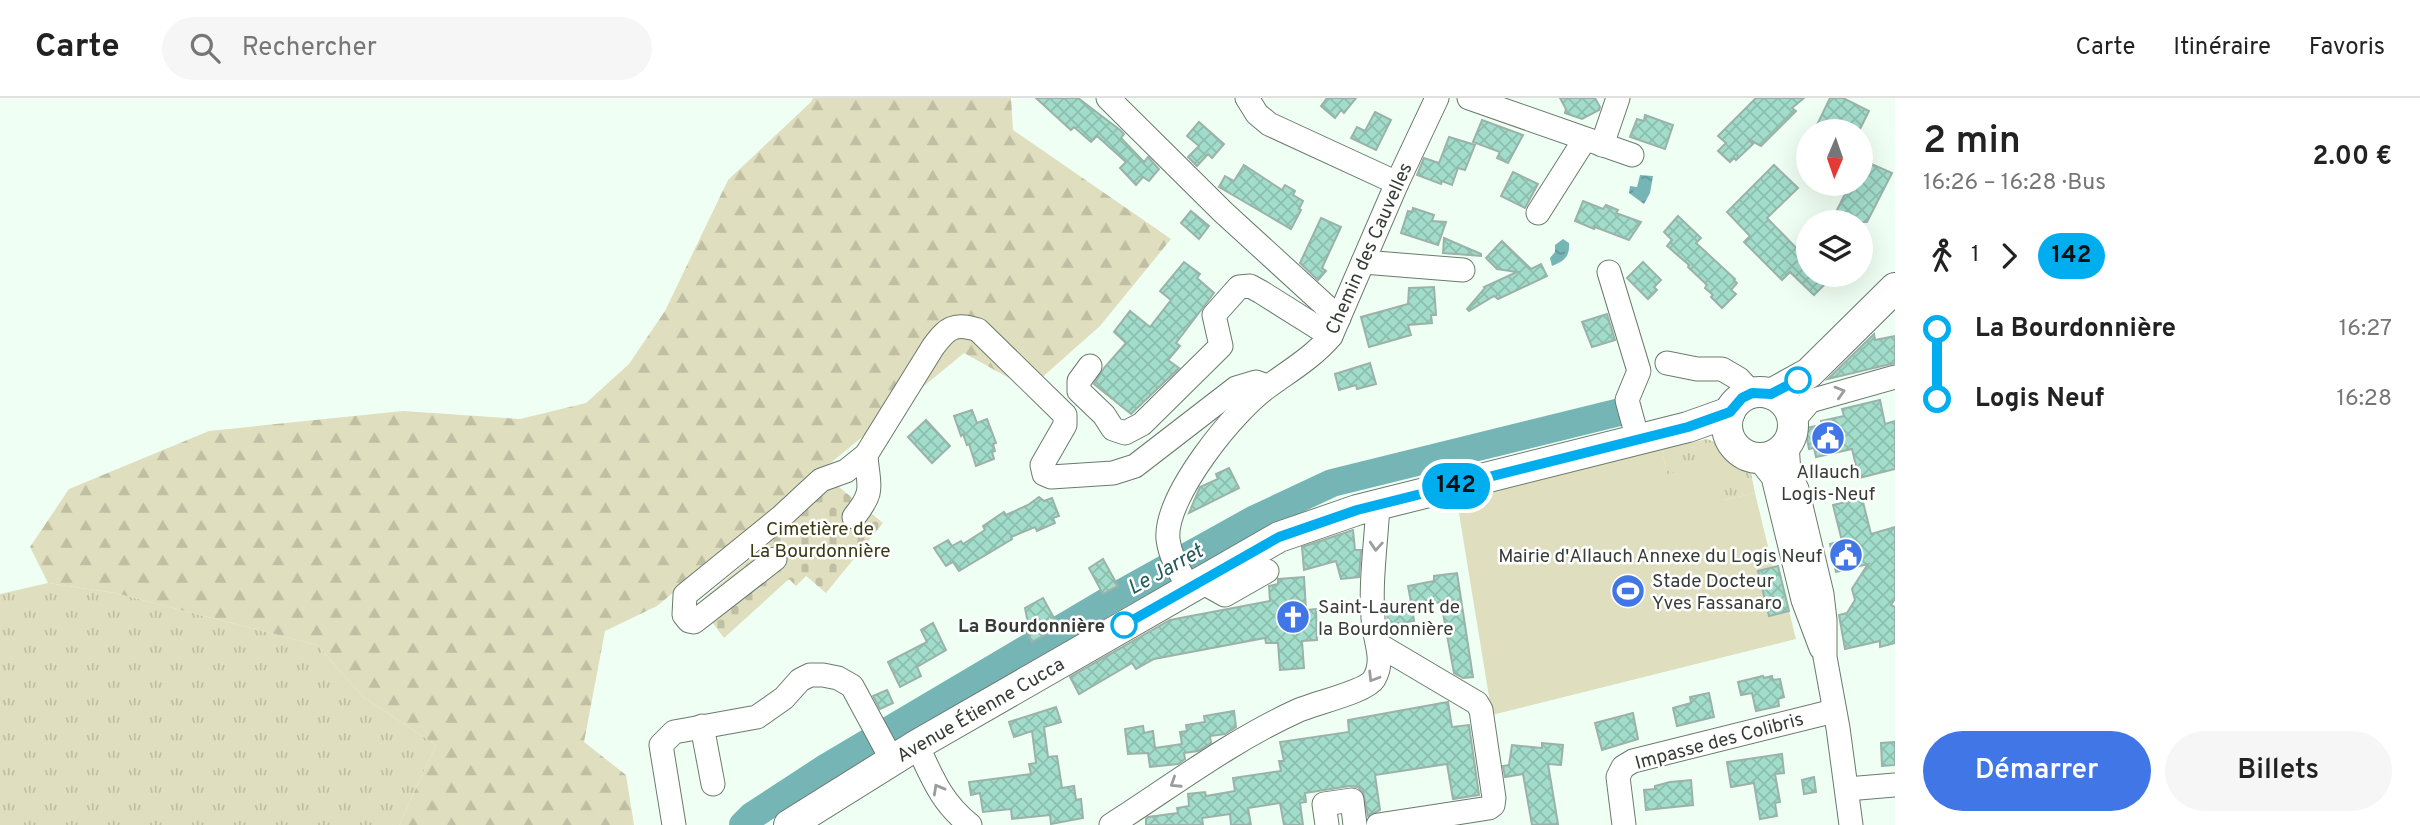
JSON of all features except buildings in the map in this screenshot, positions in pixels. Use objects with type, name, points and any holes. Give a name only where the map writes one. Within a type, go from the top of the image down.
[{"type":"main road","points":[[1771,413],[1779,453],[1758,458],[1739,451],[1728,432],[1771,413],[1895,288]]},
{"type":"main road","name":"Avenue Étienne Cucca","points":[[789,825],[898,751],[1185,575],[1279,537],[1357,510],[1632,421],[1688,427],[1771,413]]},
{"type":"main road","points":[[1688,427],[1709,429],[1732,442]]},
{"type":"street","points":[[1108,98],[1335,327]]},
{"type":"street","points":[[1247,98],[1257,114],[1269,124],[1396,183]]},
{"type":"street","name":"Chemin des Cauvelles","points":[[1185,575],[1168,537],[1173,507],[1184,487],[1237,414],[1268,386],[1293,371],[1320,349],[1335,327],[1396,183],[1437,98]]},
{"type":"street","points":[[1469,98],[1523,107],[1594,142],[1632,155]]},
{"type":"street","points":[[1538,213],[1594,142],[1618,98]]},
{"type":"street","points":[[1363,262],[1463,270]]},
{"type":"street","points":[[1609,272],[1639,370],[1632,421]]},
{"type":"street","points":[[1090,366],[1080,381],[1079,391],[1104,415],[1113,429],[1125,433],[1143,425],[1221,346],[1214,315],[1239,287],[1250,286],[1335,327]]},
{"type":"street","points":[[775,559],[694,622],[688,621],[684,615],[685,595],[781,517],[821,480],[846,471],[866,456],[933,347],[945,331],[957,326],[978,330],[1065,415],[1065,425],[1042,464],[1044,474],[1051,477],[1114,473],[1135,466],[1236,388],[1256,382],[1268,386]]},
{"type":"street","points":[[1667,363],[1697,369],[1722,369],[1739,379],[1771,413],[1795,484],[1806,528],[1812,597]]},
{"type":"street","points":[[1771,413],[1895,377]]},
{"type":"street","points":[[854,517],[864,505],[871,489],[866,456]]},
{"type":"street","points":[[1758,458],[1773,477],[1812,597],[1825,620],[1825,657],[1852,825]]},
{"type":"street","points":[[1111,825],[1270,723],[1307,706],[1369,686],[1380,664],[1379,645],[1374,628],[1373,587],[1378,505]]},
{"type":"street","points":[[1185,575],[1225,595],[1267,571]]},
{"type":"street","points":[[1378,825],[1489,808],[1493,805],[1494,798],[1481,710],[1477,703],[1379,645]]},
{"type":"street","points":[[674,825],[662,745],[674,732],[757,717],[784,698],[800,680],[810,675],[838,678],[852,686],[870,720],[939,792],[953,812],[970,825]]},
{"type":"street","name":"Impasse des Colibris","points":[[1624,825],[1618,777],[1623,767],[1633,761],[1834,711]]},
{"type":"street","points":[[702,726],[713,784]]},
{"type":"street","points":[[1847,789],[1895,785]]},
{"type":"street","points":[[1137,825],[1150,800]]},
{"type":"street","points":[[1327,825],[1324,804],[1352,800],[1355,825]]},
{"type":"green space","points":[[813,98],[1011,98],[1013,130],[1171,239],[1100,326],[1029,389],[964,353],[657,606],[605,631],[584,742],[626,775],[634,825],[399,825],[436,745],[363,697],[317,645],[115,593],[48,583],[30,547],[69,489],[209,431],[403,411],[520,419],[586,403],[629,364],[665,311],[728,180]]},
{"type":"green space","points":[[1707,439],[1750,468],[1755,493],[1724,500],[1667,474],[1662,449]]},
{"type":"green space","name":"Stade Docteur Yves Fassanaro","points":[[1662,449],[1667,474],[1714,463],[1724,500],[1755,493],[1773,567],[1778,567],[1796,639],[1492,715],[1457,501]]},
{"type":"green space","name":"Cimetière de La Bourdonnière","points":[[833,482],[883,523],[826,593],[806,576],[796,586],[789,579],[724,638],[698,603],[768,544],[773,536]]},
{"type":"green space","points":[[48,583],[115,593],[317,645],[363,697],[436,745],[399,825],[0,825],[0,594]]},
{"type":"water","points":[[1640,175],[1653,176],[1650,193],[1644,204],[1629,193],[1630,186],[1637,187]]},
{"type":"water","points":[[1563,239],[1569,243],[1567,255],[1552,266],[1550,258],[1555,252],[1555,245]]},
{"type":"waterway","name":"Le Jarret","points":[[743,825],[752,816],[827,767],[1111,599],[1253,520],[1332,483],[1628,410]]},
{"type":"bus line","name":"142","points":[[1124,625],[1279,537],[1357,510],[1688,427],[1730,412],[1742,398],[1752,393],[1771,394],[1798,380]]},
{"type":"place","name":"Allauch Logis-Neuf","points":[[1828,438]]},
{"type":"place","name":"Mairie d'Allauch Annexe du Logis Neuf","points":[[1846,555]]},
{"type":"place","name":"Stade Docteur Yves Fassanaro","points":[[1628,591]]},
{"type":"place","name":"Saint-Laurent de la Bourdonnière","points":[[1293,617]]},
{"type":"place","name":"La Bourdonnière","points":[[1124,625]]}]
